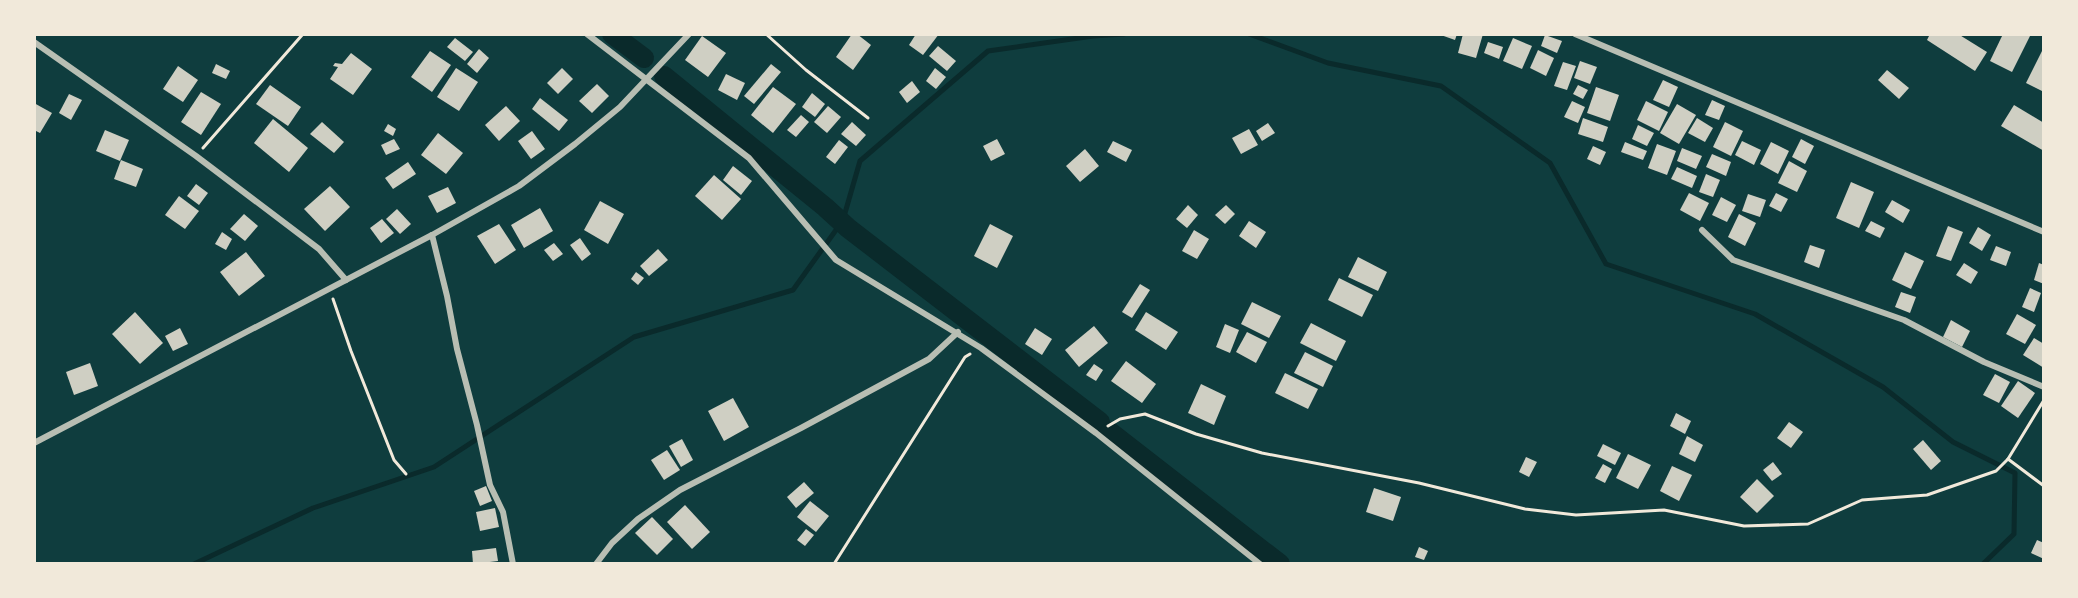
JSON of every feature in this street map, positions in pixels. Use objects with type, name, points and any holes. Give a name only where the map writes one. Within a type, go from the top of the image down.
[{"type":"street","points":[[587,34],[749,158],[836,260],[981,348],[1096,433],[1260,564]]},
{"type":"street","points":[[34,443],[432,235],[519,186],[620,107],[689,34]]},
{"type":"street","points":[[1575,34],[2043,232]]},
{"type":"street","points":[[34,42],[196,156],[319,249],[346,280]]},
{"type":"street","points":[[1702,230],[1733,261],[1904,320],[1984,362],[2043,387]]},
{"type":"street","points":[[432,235],[490,485],[503,512],[513,564]]},
{"type":"street","points":[[596,564],[612,543],[638,519],[681,490],[929,359],[957,332]]},
{"type":"path","points":[[196,156],[303,34]]},
{"type":"path","points":[[766,34],[806,70],[868,118]]},
{"type":"path","points":[[330,288],[351,351],[394,460],[406,474]]},
{"type":"path","points":[[834,564],[964,357],[981,348]]},
{"type":"path","points":[[1096,433],[1120,419],[1145,414],[1196,434],[1262,453],[1419,483],[1525,509],[1576,514],[1664,510],[1744,526],[1808,524],[1862,500],[1927,495],[1996,471],[2008,459],[2043,400]]},
{"type":"path","points":[[2008,459],[2043,486]]},
{"type":"building","points":[[852,34],[857,34],[871,45],[853,70],[836,57]]},
{"type":"building","points":[[916,34],[939,34],[923,55],[909,45]]},
{"type":"building","points":[[1438,34],[1457,34],[1455,40]]},
{"type":"building","points":[[1463,34],[1483,34],[1476,58],[1458,53]]},
{"type":"building","points":[[1930,34],[1958,34],[1987,52],[1975,71],[1927,40]]},
{"type":"building","points":[[2003,34],[2031,34],[2012,72],[1990,61]]},
{"type":"building","points":[[1545,35],[1562,41],[1557,53],[1541,46]]},
{"type":"building","points":[[702,36],[726,53],[708,77],[685,60]]},
{"type":"building","points":[[455,38],[473,52],[465,61],[447,47]]},
{"type":"building","points":[[1513,38],[1532,46],[1522,69],[1503,61]]},
{"type":"building","points":[[1488,42],[1503,47],[1499,59],[1484,53]]},
{"type":"building","points":[[938,46],[956,61],[947,71],[929,56]]},
{"type":"building","points":[[2044,47],[2044,92],[2026,83]]},
{"type":"building","points":[[479,49],[489,58],[477,73],[467,64]]},
{"type":"building","points":[[1538,50],[1554,58],[1546,76],[1530,68]]},
{"type":"building","points":[[430,51],[451,65],[432,92],[411,77]]},
{"type":"building","points":[[351,53],[372,69],[353,95],[330,79],[338,67],[333,66],[335,63],[342,64]]},
{"type":"building","points":[[1580,61],[1597,67],[1590,84],[1574,78]]},
{"type":"building","points":[[1563,62],[1576,66],[1567,90],[1554,86]]},
{"type":"building","points":[[216,64],[230,71],[226,79],[212,73]]},
{"type":"building","points":[[771,64],[781,72],[754,104],[744,96]]},
{"type":"building","points":[[178,66],[198,80],[183,102],[163,89]]},
{"type":"building","points":[[456,68],[478,82],[459,111],[437,97]]},
{"type":"building","points":[[562,68],[573,79],[558,94],[547,83]]},
{"type":"building","points":[[935,68],[946,77],[936,89],[926,81]]},
{"type":"building","points":[[1887,70],[1909,88],[1899,99],[1878,80]]},
{"type":"building","points":[[726,74],[745,83],[737,100],[718,90]]},
{"type":"building","points":[[1663,80],[1678,87],[1669,107],[1653,100]]},
{"type":"building","points":[[912,81],[920,92],[907,103],[899,92]]},
{"type":"building","points":[[597,84],[609,96],[592,113],[579,101]]},
{"type":"building","points":[[270,85],[301,107],[288,126],[256,104]]},
{"type":"building","points":[[1578,85],[1588,90],[1583,99],[1573,94]]},
{"type":"building","points":[[773,87],[796,104],[773,133],[751,115]]},
{"type":"building","points":[[1596,87],[1619,95],[1610,121],[1587,113]]},
{"type":"building","points":[[201,92],[221,104],[201,135],[181,122]]},
{"type":"building","points":[[812,93],[825,104],[815,117],[802,107]]},
{"type":"building","points":[[69,94],[82,100],[71,120],[59,113]]},
{"type":"building","points":[[540,98],[568,120],[559,131],[532,109]]},
{"type":"building","points":[[1712,100],[1725,106],[1719,120],[1705,115]]},
{"type":"building","points":[[1572,101],[1585,107],[1578,123],[1564,117]]},
{"type":"building","points":[[1646,101],[1668,112],[1659,131],[1637,120]]},
{"type":"building","points":[[34,103],[52,113],[40,133],[34,130]]},
{"type":"building","points":[[1677,104],[1696,115],[1679,144],[1660,133]]},
{"type":"building","points":[[2014,105],[2044,123],[2044,151],[2001,126]]},
{"type":"building","points":[[506,106],[520,121],[499,141],[485,125]]},
{"type":"building","points":[[828,106],[841,117],[827,133],[814,122]]},
{"type":"building","points":[[801,115],[809,122],[796,137],[787,130]]},
{"type":"building","points":[[1583,118],[1608,127],[1603,142],[1578,134]]},
{"type":"building","points":[[1697,118],[1713,128],[1705,142],[1688,133]]},
{"type":"building","points":[[273,119],[308,148],[289,172],[254,143]]},
{"type":"building","points":[[322,122],[344,142],[334,153],[310,134]]},
{"type":"building","points":[[852,122],[866,135],[856,146],[841,134]]},
{"type":"building","points":[[1725,122],[1743,131],[1731,156],[1713,147]]},
{"type":"building","points":[[1268,123],[1275,133],[1262,141],[1256,131]]},
{"type":"building","points":[[388,124],[396,129],[393,136],[384,131]]},
{"type":"building","points":[[1638,125],[1654,133],[1647,146],[1632,139]]},
{"type":"building","points":[[1249,129],[1258,145],[1241,154],[1232,138]]},
{"type":"building","points":[[105,130],[129,140],[120,161],[96,151]]},
{"type":"building","points":[[532,131],[545,149],[531,159],[518,141]]},
{"type":"building","points":[[438,133],[463,153],[446,174],[421,155]]},
{"type":"building","points":[[394,139],[400,149],[386,155],[381,145]]},
{"type":"building","points":[[997,139],[1005,154],[991,161],[983,146]]},
{"type":"building","points":[[1801,139],[1814,146],[1805,164],[1792,157]]},
{"type":"building","points":[[839,140],[848,147],[835,164],[826,157]]},
{"type":"building","points":[[1113,141],[1132,150],[1126,162],[1107,152]]},
{"type":"building","points":[[1742,141],[1761,150],[1754,165],[1735,155]]},
{"type":"building","points":[[1625,142],[1647,151],[1643,160],[1621,152]]},
{"type":"building","points":[[1771,142],[1789,151],[1778,174],[1760,164]]},
{"type":"building","points":[[1657,144],[1676,151],[1667,175],[1648,168]]},
{"type":"building","points":[[1593,146],[1606,152],[1600,165],[1587,159]]},
{"type":"building","points":[[1682,148],[1702,156],[1696,169],[1677,161]]},
{"type":"building","points":[[1085,149],[1099,166],[1080,182],[1066,166]]},
{"type":"building","points":[[1712,154],[1731,162],[1726,176],[1706,167]]},
{"type":"building","points":[[121,160],[143,169],[136,187],[114,179]]},
{"type":"building","points":[[1789,161],[1807,171],[1797,192],[1778,183]]},
{"type":"building","points":[[408,162],[416,174],[393,189],[385,178]]},
{"type":"building","points":[[733,166],[752,181],[741,195],[723,180]]},
{"type":"building","points":[[1677,167],[1697,176],[1692,188],[1671,179]]},
{"type":"building","points":[[1706,174],[1720,180],[1713,197],[1699,192]]},
{"type":"building","points":[[714,175],[741,199],[722,220],[695,196]]},
{"type":"building","points":[[1851,182],[1874,192],[1859,228],[1836,218]]},
{"type":"building","points":[[196,184],[208,193],[199,205],[187,196]]},
{"type":"building","points":[[330,186],[350,207],[325,231],[304,209]]},
{"type":"building","points":[[448,187],[456,203],[437,213],[428,196]]},
{"type":"building","points":[[1689,193],[1709,203],[1700,221],[1680,210]]},
{"type":"building","points":[[1776,193],[1788,199],[1781,212],[1769,206]]},
{"type":"building","points":[[1748,194],[1766,200],[1760,217],[1742,211]]},
{"type":"building","points":[[179,196],[199,211],[185,229],[165,215]]},
{"type":"building","points":[[1721,197],[1736,205],[1727,222],[1712,215]]},
{"type":"building","points":[[1892,200],[1910,210],[1903,223],[1885,212]]},
{"type":"building","points":[[600,201],[624,214],[608,244],[584,230]]},
{"type":"building","points":[[1188,205],[1198,215],[1187,228],[1176,219]]},
{"type":"building","points":[[1226,205],[1235,214],[1225,224],[1215,215]]},
{"type":"building","points":[[540,208],[553,231],[524,248],[511,225]]},
{"type":"building","points":[[397,209],[411,224],[400,234],[386,219]]},
{"type":"building","points":[[244,214],[258,226],[245,241],[230,229]]},
{"type":"building","points":[[1739,214],[1756,223],[1745,246],[1728,237]]},
{"type":"building","points":[[382,219],[394,233],[381,243],[370,228]]},
{"type":"building","points":[[1249,221],[1266,232],[1256,248],[1239,236]]},
{"type":"building","points":[[1871,221],[1885,228],[1880,238],[1865,231]]},
{"type":"building","points":[[499,224],[516,250],[495,264],[477,236]]},
{"type":"building","points":[[990,224],[1013,236],[997,268],[974,256]]},
{"type":"building","points":[[1948,226],[1963,232],[1951,261],[1936,256]]},
{"type":"building","points":[[1978,227],[1991,235],[1982,251],[1969,243]]},
{"type":"building","points":[[1194,230],[1209,239],[1197,259],[1182,251]]},
{"type":"building","points":[[222,232],[232,239],[226,250],[215,244]]},
{"type":"building","points":[[580,238],[591,254],[582,261],[570,245]]},
{"type":"building","points":[[554,243],[563,254],[553,261],[544,250]]},
{"type":"building","points":[[1810,245],[1825,250],[1819,268],[1804,262]]},
{"type":"building","points":[[1996,246],[2011,252],[2006,266],[1990,260]]},
{"type":"building","points":[[658,249],[668,260],[649,276],[640,266]]},
{"type":"building","points":[[246,252],[265,276],[239,296],[220,272]]},
{"type":"building","points":[[1905,252],[1924,261],[1911,289],[1892,280]]},
{"type":"building","points":[[1358,257],[1387,272],[1378,291],[1348,277]]},
{"type":"building","points":[[1964,263],[1978,272],[1971,284],[1956,275]]},
{"type":"building","points":[[2039,263],[2044,265],[2044,284],[2034,280]]},
{"type":"building","points":[[636,272],[644,278],[638,285],[631,279]]},
{"type":"building","points":[[1339,278],[1373,295],[1362,317],[1328,300]]},
{"type":"building","points":[[1140,284],[1150,290],[1132,318],[1122,312]]},
{"type":"building","points":[[2030,288],[2041,293],[2034,312],[2022,307]]},
{"type":"building","points":[[1901,292],[1916,297],[1910,313],[1895,307]]},
{"type":"building","points":[[1252,302],[1281,316],[1269,338],[1241,324]]},
{"type":"building","points":[[135,312],[163,343],[140,364],[112,334]]},
{"type":"building","points":[[1146,312],[1178,332],[1166,350],[1135,330]]},
{"type":"building","points":[[2017,314],[2036,325],[2025,344],[2006,334]]},
{"type":"building","points":[[1951,320],[1970,331],[1962,347],[1943,337]]},
{"type":"building","points":[[1311,323],[1346,341],[1336,361],[1300,343]]},
{"type":"building","points":[[1225,324],[1239,330],[1230,353],[1216,347]]},
{"type":"building","points":[[1094,326],[1108,343],[1079,367],[1065,350]]},
{"type":"building","points":[[180,328],[188,344],[173,351],[165,336]]},
{"type":"building","points":[[1035,328],[1052,339],[1042,355],[1025,344]]},
{"type":"building","points":[[1247,332],[1267,342],[1256,363],[1236,352]]},
{"type":"building","points":[[2034,338],[2044,344],[2044,368],[2023,355]]},
{"type":"building","points":[[1305,352],[1333,366],[1323,387],[1294,373]]},
{"type":"building","points":[[1126,361],[1156,384],[1142,403],[1111,381]]},
{"type":"building","points":[[90,363],[98,386],[74,395],[66,372]]},
{"type":"building","points":[[1094,364],[1103,370],[1096,381],[1086,375]]},
{"type":"building","points":[[1285,373],[1318,389],[1308,409],[1275,393]]},
{"type":"building","points":[[1995,374],[2010,382],[1999,403],[1983,395]]},
{"type":"building","points":[[2018,381],[2035,393],[2018,418],[2001,406]]},
{"type":"building","points":[[1201,384],[1226,396],[1214,425],[1188,413]]},
{"type":"building","points":[[733,398],[749,427],[724,441],[708,411]]},
{"type":"building","points":[[1676,413],[1691,421],[1685,434],[1670,426]]},
{"type":"building","points":[[1789,422],[1803,432],[1791,448],[1777,438]]},
{"type":"building","points":[[1687,436],[1703,445],[1695,462],[1679,454]]},
{"type":"building","points":[[682,439],[693,460],[681,467],[669,446]]},
{"type":"building","points":[[1923,440],[1941,461],[1931,470],[1913,449]]},
{"type":"building","points":[[1603,444],[1621,453],[1615,465],[1597,456]]},
{"type":"building","points":[[667,450],[680,470],[664,480],[651,460]]},
{"type":"building","points":[[1628,454],[1651,465],[1638,489],[1616,478]]},
{"type":"building","points":[[1526,457],[1537,462],[1529,477],[1519,472]]},
{"type":"building","points":[[1773,462],[1782,474],[1772,481],[1763,470]]},
{"type":"building","points":[[1603,464],[1612,469],[1605,483],[1595,478]]},
{"type":"building","points":[[1672,466],[1692,475],[1679,501],[1660,491]]},
{"type":"building","points":[[1757,479],[1774,496],[1757,513],[1740,497]]},
{"type":"building","points":[[804,482],[814,493],[796,508],[787,497]]},
{"type":"building","points":[[486,486],[492,501],[480,506],[474,491]]},
{"type":"building","points":[[1374,488],[1401,497],[1393,521],[1366,512]]},
{"type":"building","points":[[810,501],[829,516],[816,532],[797,517]]},
{"type":"building","points":[[685,505],[710,532],[692,549],[667,522]]},
{"type":"building","points":[[495,508],[499,527],[480,531],[476,512]]},
{"type":"building","points":[[652,517],[673,539],[657,555],[635,533]]},
{"type":"building","points":[[806,529],[814,535],[805,546],[797,540]]},
{"type":"building","points":[[2037,540],[2044,543],[2044,559],[2031,553]]},
{"type":"building","points":[[1419,547],[1428,551],[1424,560],[1415,557]]},
{"type":"building","points":[[496,548],[498,561],[473,564],[472,551]]},
{"type":"waterway","points":[[612,34],[644,58]]},
{"type":"waterway","points":[[194,564],[313,508],[434,467],[634,337],[793,290],[836,230],[845,213],[860,161],[988,51],[1093,36],[1124,34]]},
{"type":"waterway","points":[[1249,34],[1328,63],[1441,86],[1550,163],[1606,264],[1755,314],[1883,387],[1953,442],[2015,473],[2014,534],[1983,564]]},
{"type":"waterway","points":[[664,76],[848,228],[1100,422]]},
{"type":"waterway","points":[[1110,432],[1280,564]]}]
